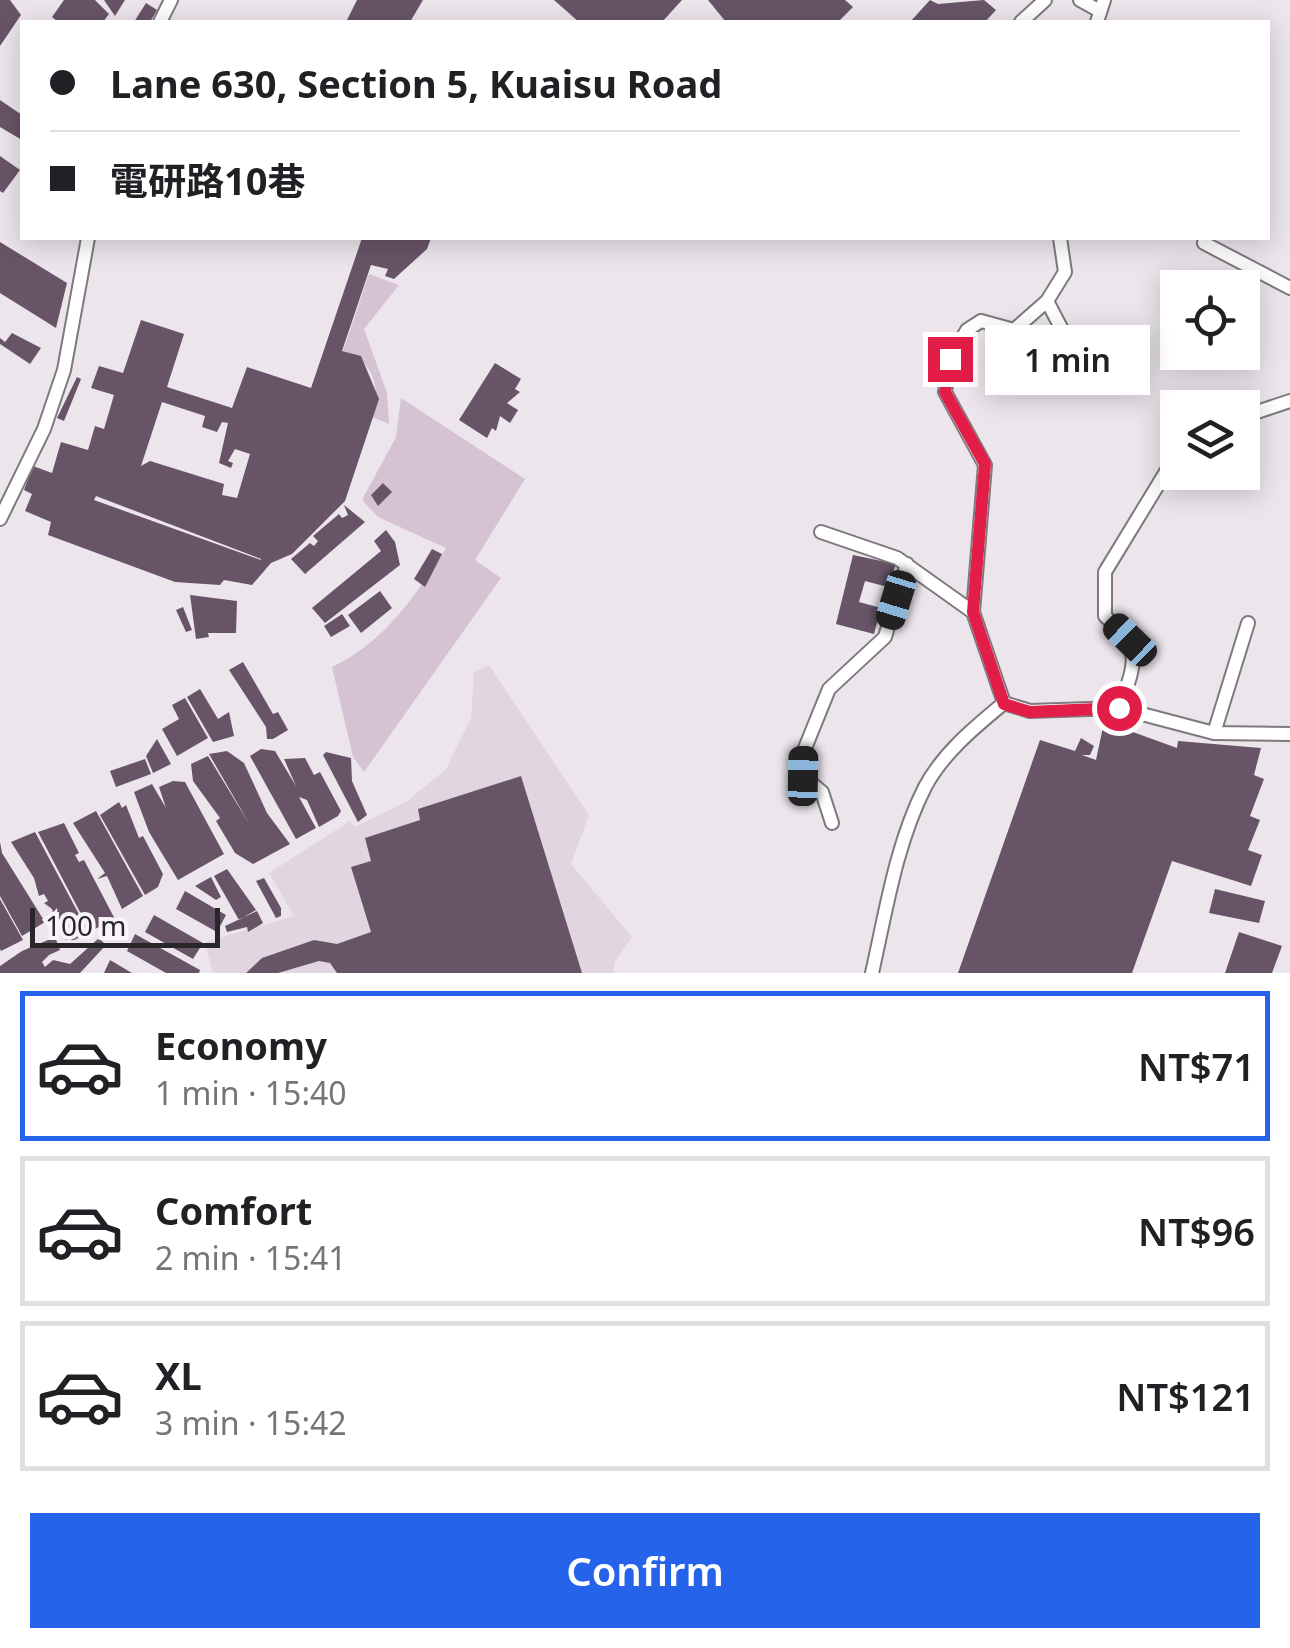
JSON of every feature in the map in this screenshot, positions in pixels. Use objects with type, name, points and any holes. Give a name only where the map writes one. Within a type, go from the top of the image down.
[{"type":"street","points":[[1022,20],[1045,0]]},
{"type":"street","points":[[1080,0],[1100,11]]},
{"type":"street","points":[[0,518],[44,429],[64,370],[88,240]]},
{"type":"street","points":[[1004,704],[973,612],[985,464],[945,392],[944,376],[967,330],[981,321],[1014,330],[1046,301],[1065,272],[1060,240]]},
{"type":"street","points":[[1204,242],[1290,288]]},
{"type":"street","points":[[1046,301],[1090,383]]},
{"type":"street","points":[[1260,412],[1290,401]]},
{"type":"street","points":[[1119,708],[1136,664],[1130,640],[1105,616],[1105,572],[1160,482]]},
{"type":"street","points":[[821,532],[907,564],[973,612]]},
{"type":"street","points":[[832,823],[822,792],[803,776],[803,753],[830,689],[885,638],[907,564]]},
{"type":"street","points":[[1214,733],[1248,623]]},
{"type":"street","points":[[1004,704],[1030,712],[1119,708],[1214,733],[1290,734]]},
{"type":"street","points":[[872,973],[898,859],[926,786],[965,736],[1004,704]]},
{"type":"shaded area","points":[[369,274],[399,285],[364,329],[387,393],[389,424],[372,417],[376,396],[368,368],[343,351]]},
{"type":"shaded area","points":[[401,398],[525,479],[475,560],[501,578],[364,772],[353,757],[332,667],[383,631],[446,548],[378,517],[362,500],[396,437]]},
{"type":"shaded area","points":[[489,665],[589,815],[571,864],[632,937],[614,963],[614,973],[213,973],[205,942],[294,916],[269,873],[350,821],[354,827],[406,802],[446,769],[471,718],[474,672]]},
{"type":"building","points":[[0,0],[10,0],[21,15],[0,46]]},
{"type":"building","points":[[64,0],[95,0],[109,14],[104,20],[52,17]]},
{"type":"building","points":[[104,0],[125,0],[115,16]]},
{"type":"building","points":[[357,0],[423,0],[411,20],[347,20]]},
{"type":"building","points":[[554,0],[682,0],[664,20],[577,20]]},
{"type":"building","points":[[708,0],[845,0],[853,7],[840,20],[724,20]]},
{"type":"building","points":[[930,0],[938,4],[984,0],[996,10],[987,20],[912,20]]},
{"type":"building","points":[[146,3],[157,10],[151,20],[135,20]]},
{"type":"building","points":[[0,100],[20,114],[20,139],[0,127]]},
{"type":"building","points":[[0,156],[20,170],[3,193],[0,191]]},
{"type":"building","points":[[361,240],[430,240],[427,249],[394,279],[385,276],[388,269],[371,265],[342,351],[361,356],[379,399],[345,501],[292,554],[271,563],[252,585],[224,580],[220,585],[175,582],[48,535],[51,522],[25,511],[32,494],[24,490],[33,466],[52,473],[61,442],[88,450],[95,426],[104,429],[114,395],[91,388],[99,366],[123,373],[141,320],[184,334],[167,387],[232,408],[247,367],[311,388]],"holes":[[[162,402],[205,416],[202,427],[217,432],[222,422],[228,423],[219,463],[231,468],[233,463],[228,461],[235,449],[250,454],[237,498],[222,495],[224,484],[150,461],[141,466]],[[96,496],[261,560],[94,500]]]},
{"type":"building","points":[[0,242],[67,283],[56,328],[0,293]]},
{"type":"building","points":[[12,333],[41,348],[30,364],[0,344],[0,338],[5,342]]},
{"type":"building","points":[[495,363],[521,379],[515,389],[520,392],[507,403],[518,410],[510,423],[500,416],[496,431],[492,428],[487,438],[459,420]]},
{"type":"building","points":[[77,377],[81,379],[64,421],[57,418]]},
{"type":"building","points":[[383,483],[392,492],[378,506],[371,495]]},
{"type":"building","points":[[344,505],[365,522],[305,574],[291,559],[310,543],[314,546],[318,541],[313,536],[339,514],[342,518],[348,515]]},
{"type":"building","points":[[386,530],[395,542],[400,565],[325,623],[312,608],[381,551],[374,541]]},
{"type":"building","points":[[432,549],[442,554],[425,587],[414,579]]},
{"type":"building","points":[[853,555],[896,564],[888,587],[865,581],[859,602],[881,608],[874,634],[836,624]]},
{"type":"building","points":[[380,591],[392,608],[361,633],[348,615]]},
{"type":"building","points":[[190,595],[237,601],[236,633],[208,633],[209,637],[196,639]]},
{"type":"building","points":[[183,607],[192,630],[186,632],[176,610]]},
{"type":"building","points":[[342,614],[350,626],[331,637],[324,626]]},
{"type":"building","points":[[243,662],[273,714],[278,712],[288,730],[273,739],[267,739],[266,727],[229,670]]},
{"type":"building","points":[[200,689],[218,719],[229,712],[234,736],[213,742],[187,697]]},
{"type":"building","points":[[185,698],[208,738],[177,756],[162,729],[179,719],[172,705]]},
{"type":"building","points":[[1108,723],[1177,748],[1178,741],[1261,748],[1254,775],[1264,779],[1250,816],[1260,820],[1248,850],[1262,855],[1251,886],[1172,861],[1132,973],[958,973],[1040,740],[1075,751],[1081,738],[1094,746],[1090,755],[1082,755],[1096,760],[1103,727]]},
{"type":"building","points":[[157,739],[171,764],[153,773],[146,756]]},
{"type":"building","points":[[261,749],[275,751],[296,786],[284,759],[305,758],[314,775],[320,772],[341,811],[338,816],[319,827],[307,800],[299,797],[316,828],[296,839],[250,756]]},
{"type":"building","points":[[227,751],[244,763],[267,813],[290,844],[253,864],[235,853],[216,821],[220,818],[193,781],[191,764],[208,756],[250,825],[209,754]]},
{"type":"building","points":[[326,752],[351,758],[352,781],[367,815],[358,822],[323,755]]},
{"type":"building","points":[[145,759],[151,774],[116,787],[110,771]]},
{"type":"building","points":[[521,776],[582,973],[337,973],[330,963],[319,961],[278,973],[246,973],[262,958],[314,940],[337,944],[371,932],[351,867],[371,861],[365,838],[420,820],[418,809]]},
{"type":"building","points":[[173,781],[185,782],[224,854],[178,880],[149,832],[134,792],[152,784],[166,808],[159,787]]},
{"type":"building","points":[[119,802],[122,808],[126,805],[139,838],[143,836],[163,874],[158,887],[145,895],[100,815]]},
{"type":"building","points":[[96,811],[143,896],[122,909],[107,876],[97,879],[105,873],[73,823]]},
{"type":"building","points":[[64,823],[79,853],[75,855],[79,862],[84,860],[118,925],[104,932],[101,926],[93,930],[91,926],[91,932],[74,940],[65,940],[61,923],[57,926],[52,909],[44,903],[48,901],[44,894],[39,896],[34,878],[11,842],[35,832],[82,920],[87,918],[80,912],[38,832]]},
{"type":"building","points":[[0,842],[2,853],[45,922],[22,936],[0,896]]},
{"type":"building","points":[[227,869],[256,910],[239,920],[214,876]]},
{"type":"building","points":[[211,877],[221,897],[216,900],[195,886]]},
{"type":"building","points":[[264,878],[281,908],[281,916],[276,918],[256,881]]},
{"type":"building","points":[[1215,889],[1265,901],[1259,923],[1209,913]]},
{"type":"building","points":[[185,891],[226,915],[217,932],[176,909]]},
{"type":"building","points":[[0,899],[23,940],[1,951],[0,949]]},
{"type":"building","points":[[257,911],[263,923],[248,932],[247,927],[227,932],[225,926]]},
{"type":"building","points":[[154,915],[203,943],[193,959],[145,932]]},
{"type":"building","points":[[1239,932],[1282,946],[1272,973],[1225,973]]},
{"type":"building","points":[[135,934],[200,970],[199,973],[166,973],[127,951]]},
{"type":"building","points":[[55,937],[60,950],[42,962],[45,967],[53,960],[70,964],[99,938],[106,945],[80,973],[0,973],[0,966],[22,951]]},
{"type":"building","points":[[110,960],[132,973],[104,973]]},
{"type":"route","points":[[950,359],[944,376],[945,392],[985,464],[973,612],[1004,704],[1030,712],[1119,708]]}]
